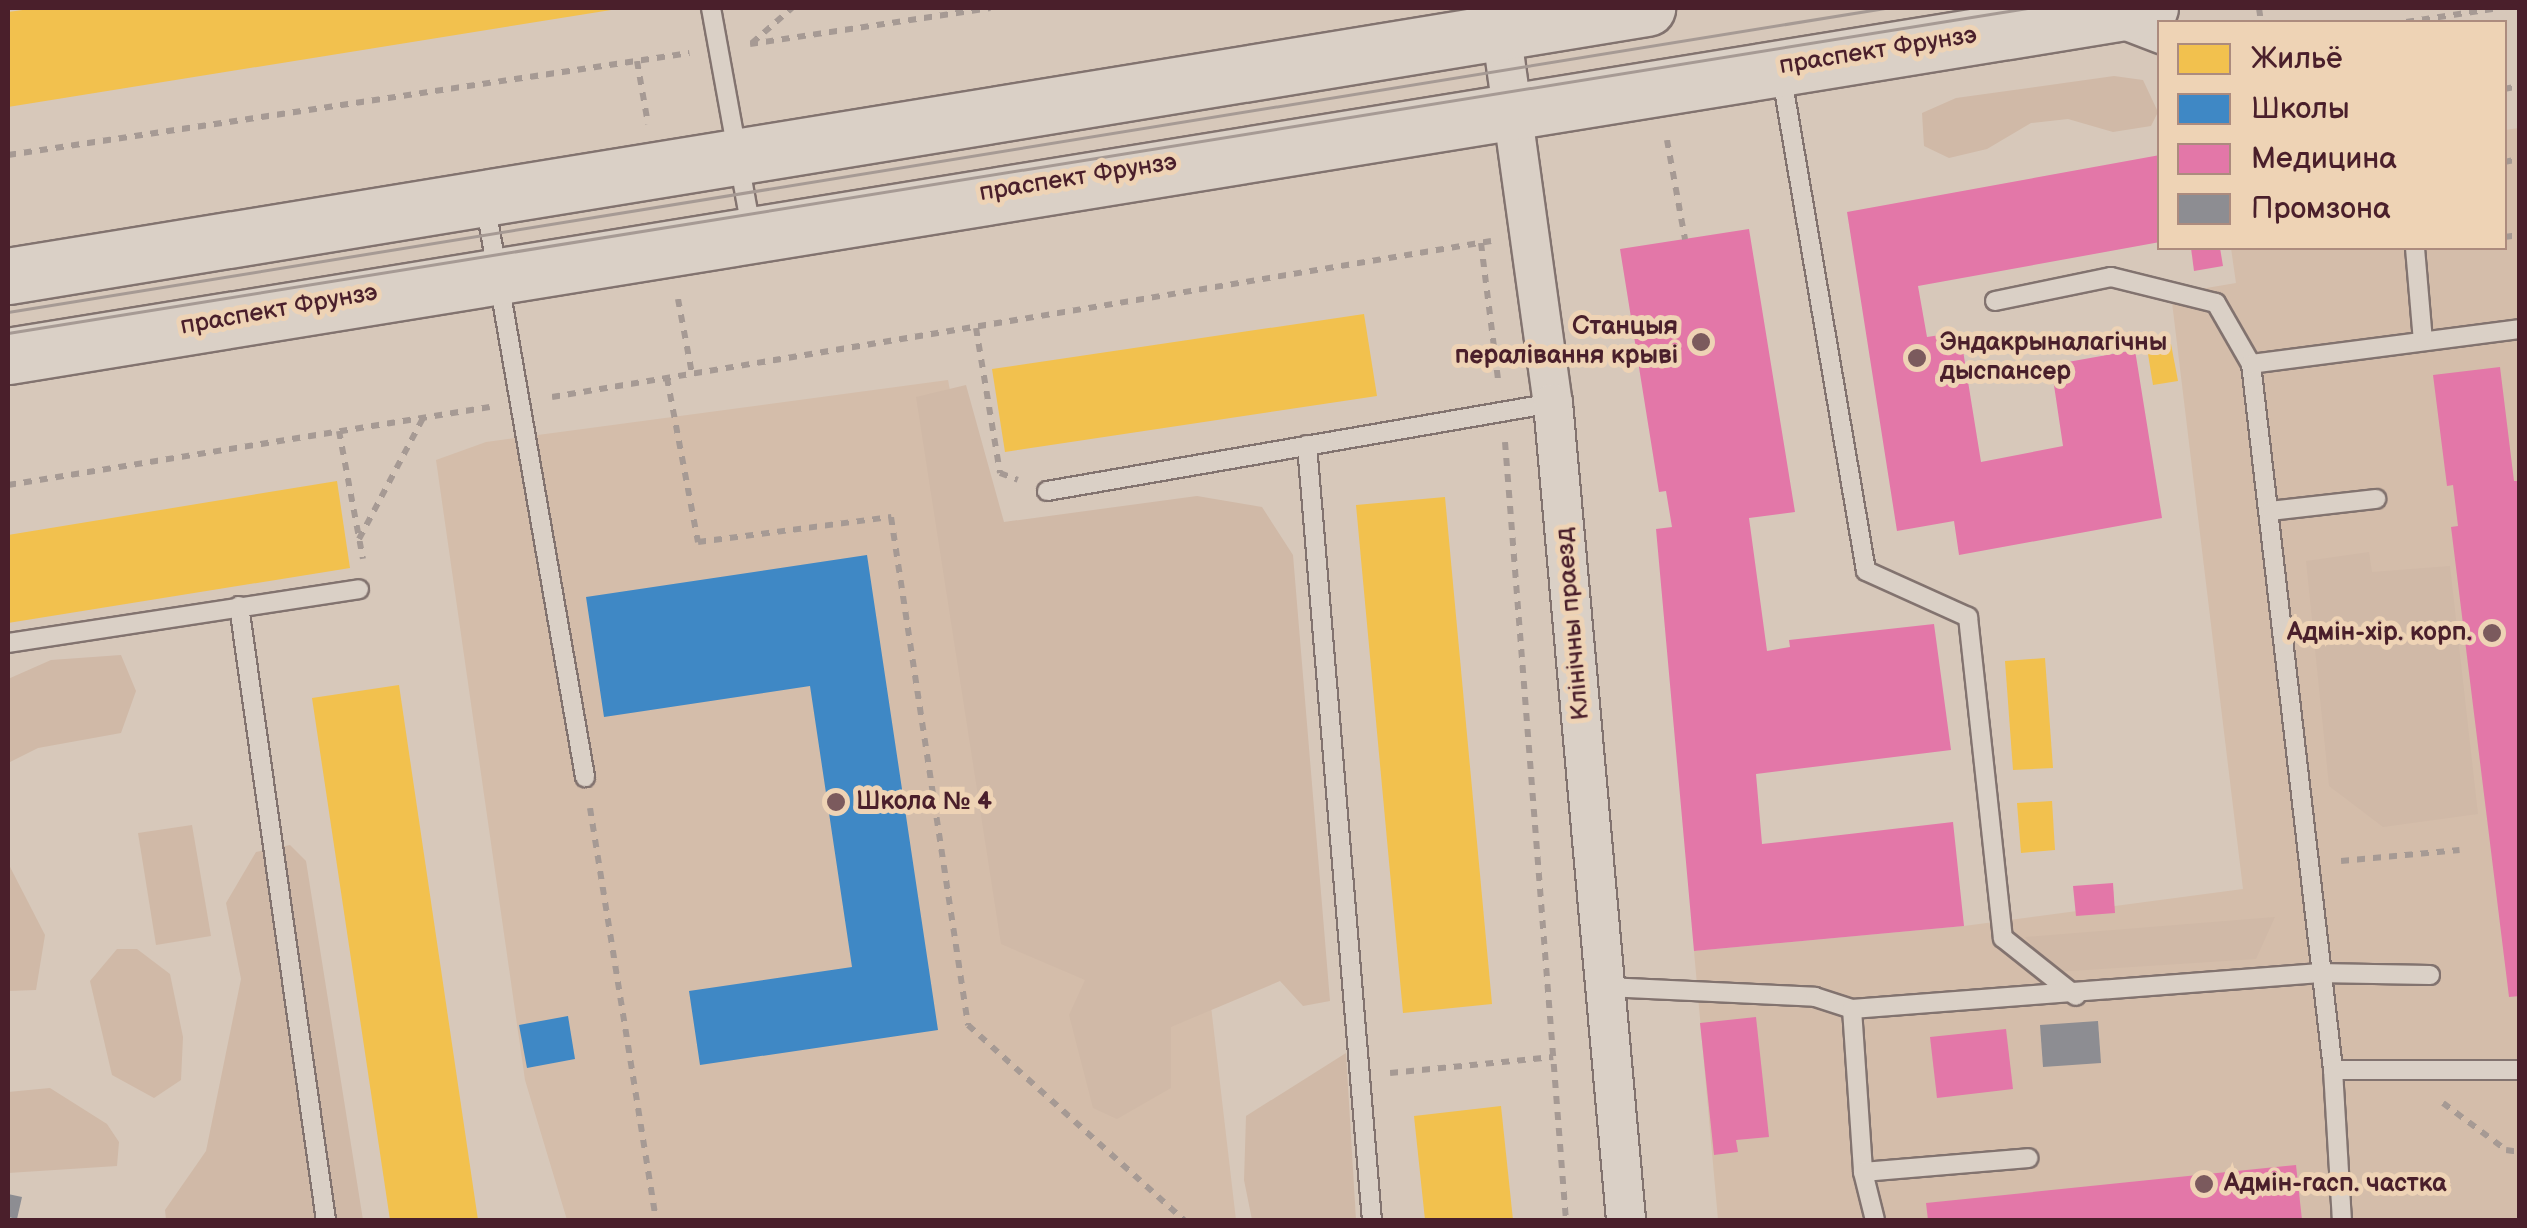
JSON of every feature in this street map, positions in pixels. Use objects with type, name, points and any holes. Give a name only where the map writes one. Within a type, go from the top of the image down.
[{"type":"main road","points":[[8,276],[739,159],[1499,19],[1647,8]]},
{"type":"main road","name":"праспект Фрунзэ","points":[[8,356],[1512,108],[2132,17]]},
{"type":"street","name":"Клінічны праезд","points":[[1499,19],[1554,402],[1626,1220]]},
{"type":"lane","points":[[711,8],[751,232]]},
{"type":"lane","points":[[1780,66],[1866,571],[1968,617],[2003,938],[2076,996]]},
{"type":"lane","points":[[485,201],[585,777]]},
{"type":"lane","points":[[2415,250],[2423,341]]},
{"type":"lane","points":[[1995,301],[2111,277],[2128,281],[2216,304],[2251,364],[2270,511],[2317,973],[2333,1070],[2342,1220]]},
{"type":"lane","points":[[2251,364],[2520,328]]},
{"type":"lane","points":[[1048,491],[1554,402]]},
{"type":"lane","points":[[1307,446],[1372,1220]]},
{"type":"lane","points":[[2270,511],[2376,499]]},
{"type":"lane","points":[[8,644],[359,589]]},
{"type":"lane","points":[[239,606],[326,1220]]},
{"type":"lane","points":[[1606,987],[1796,995],[1852,1009],[2076,996],[2317,973],[2430,975]]},
{"type":"lane","points":[[1852,1009],[1863,1172],[1876,1220]]},
{"type":"lane","points":[[2333,1070],[2438,1067],[2520,1070]]},
{"type":"lane","points":[[1863,1172],[2028,1158]]},
{"type":"path","points":[[751,44],[792,8]]},
{"type":"path","points":[[8,155],[990,8]]},
{"type":"path","points":[[2419,20],[2499,8]]},
{"type":"path","points":[[637,61],[650,136]]},
{"type":"path","points":[[1667,140],[1685,239]]},
{"type":"path","points":[[8,485],[1530,234]]},
{"type":"path","points":[[1481,242],[1502,412],[1566,1220]]},
{"type":"path","points":[[674,278],[692,374]]},
{"type":"path","points":[[976,328],[1000,473],[1048,491]]},
{"type":"path","points":[[667,378],[698,542],[891,517],[968,1025],[1184,1220]]},
{"type":"path","points":[[359,539],[424,417]]},
{"type":"path","points":[[339,432],[364,569],[359,589]]},
{"type":"path","points":[[585,777],[656,1220]]},
{"type":"path","points":[[2305,864],[2459,850]]},
{"type":"path","points":[[1360,1076],[1554,1057]]},
{"type":"path","points":[[2438,1067],[2444,1106],[2506,1150],[2520,1152]]},
{"type":"shaded area","points":[[2114,76],[2143,80],[2157,114],[2151,126],[2113,132],[2068,119],[2031,123],[1987,149],[1949,158],[1924,146],[1922,113],[1956,98]]},
{"type":"shaded area","points":[[2519,128],[2519,1220],[1718,1220],[1694,951],[1964,926],[2243,889],[2171,294],[2236,283],[2231,250],[2507,250],[2507,130]]},
{"type":"shaded area","name":"Школа № 4","points":[[948,380],[980,546],[1162,587],[1236,1220],[567,1220],[525,1080],[436,460],[486,442]]},
{"type":"shaded area","points":[[966,385],[1004,522],[1197,496],[1262,507],[1293,555],[1330,1001],[1303,1006],[1280,981],[1171,1027],[1171,1088],[1117,1119],[1093,1108],[1069,1015],[1085,980],[1001,944],[916,397]]},
{"type":"shaded area","points":[[2369,552],[2372,572],[2450,566],[2478,814],[2383,827],[2329,786],[2306,561]]},
{"type":"shaded area","points":[[121,655],[136,691],[121,733],[38,748],[8,763],[8,679],[51,660]]},
{"type":"shaded area","points":[[192,825],[211,936],[156,945],[138,833]]},
{"type":"shaded area","points":[[290,845],[306,861],[363,1220],[166,1220],[165,1210],[206,1151],[241,979],[226,903],[256,852]]},
{"type":"shaded area","points":[[8,863],[45,935],[36,990],[8,991]]},
{"type":"shaded area","points":[[2275,917],[2256,959],[2055,972],[2025,937]]},
{"type":"shaded area","points":[[117,949],[137,949],[170,974],[183,1037],[181,1080],[154,1098],[112,1075],[90,981]]},
{"type":"shaded area","points":[[1346,1053],[1356,1220],[1252,1220],[1244,1180],[1246,1116]]},
{"type":"shaded area","points":[[50,1088],[107,1124],[119,1142],[117,1166],[8,1173],[8,1092]]},
{"type":"building: Жильё","points":[[37,8],[611,10],[8,107],[8,12]]},
{"type":"building: Жильё","points":[[1364,314],[1377,396],[1005,452],[992,369]]},
{"type":"building: Жильё","points":[[2171,344],[2178,381],[2153,385],[2147,348]]},
{"type":"building: Жильё","points":[[337,481],[350,568],[8,623],[8,535]]},
{"type":"building: Жильё","points":[[1445,497],[1492,1004],[1403,1013],[1356,505]]},
{"type":"building: Жильё","points":[[2045,658],[2053,768],[2013,770],[2005,661]]},
{"type":"building: Жильё","points":[[399,685],[478,1220],[390,1220],[312,698]]},
{"type":"building: Жильё","points":[[2052,801],[2055,850],[2021,853],[2017,803]]},
{"type":"building: Жильё","points":[[1501,1106],[1513,1220],[1425,1220],[1414,1116]]},
{"type":"building: Школы","points":[[867,555],[938,1030],[700,1065],[689,991],[852,967],[810,686],[604,717],[586,597]]},
{"type":"building: Школы","points":[[568,1016],[575,1059],[527,1068],[519,1025]]},
{"type":"building: Медицина","name":"Эндакрыналагічны дыспансер","points":[[2157,156],[2157,243],[1918,286],[1927,337],[1960,332],[1981,462],[2063,446],[2051,365],[2135,350],[2162,518],[1959,555],[1954,521],[1897,531],[1847,212]]},
{"type":"building: Медицина","points":[[1749,229],[1795,512],[1749,518],[1767,651],[1790,647],[1789,640],[1934,624],[1951,750],[1756,774],[1762,844],[1953,822],[1964,926],[1694,951],[1656,529],[1672,527],[1666,491],[1659,492],[1620,249]]},
{"type":"building: Медицина","points":[[2191,250],[2220,250],[2223,266],[2194,271]]},
{"type":"building: Медицина","name":"Адмін-хір. корп.","points":[[2500,367],[2514,481],[2520,481],[2520,996],[2509,997],[2451,527],[2458,526],[2453,485],[2447,486],[2433,375]]},
{"type":"building: Медицина","points":[[2113,883],[2115,913],[2076,916],[2073,886]]},
{"type":"building: Медицина","points":[[1756,1017],[1769,1137],[1736,1140],[1738,1152],[1714,1155],[1700,1023]]},
{"type":"building: Медицина","points":[[2006,1029],[2013,1089],[1937,1098],[1930,1037]]},
{"type":"building: Медицина","name":"Адмін-гасп. частка","points":[[2296,1165],[2302,1220],[1928,1220],[1926,1203]]},
{"type":"building: Промзона","points":[[2098,1021],[2101,1063],[2043,1067],[2040,1025]]},
{"type":"building: Промзона","points":[[8,1194],[22,1197],[17,1219],[8,1217]]},
{"type":"tram line","points":[[8,312],[1885,8]]},
{"type":"tram line","points":[[8,333],[2027,8]]},
{"type":"place","name":"Станцыя пералівання крыві","points":[[1701,342]]},
{"type":"place","name":"Эндакрыналагічны дыспансер","points":[[1917,358]]},
{"type":"place","name":"Адмін-хір. корп.","points":[[2492,633]]},
{"type":"place","name":"Школа № 4","points":[[836,802]]},
{"type":"place","name":"Адмін-гасп. частка","points":[[2204,1184]]}]
